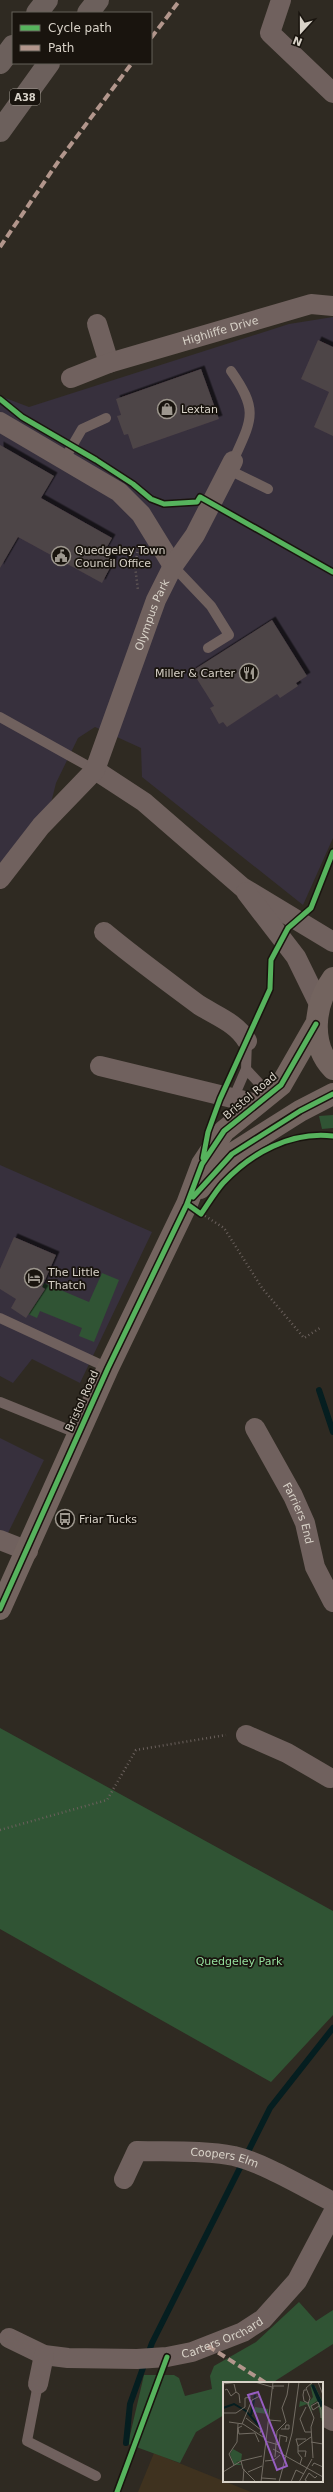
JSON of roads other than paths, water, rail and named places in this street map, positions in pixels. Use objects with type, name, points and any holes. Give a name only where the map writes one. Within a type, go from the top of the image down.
[{"type":"highway","points":[[38,12],[47,0]]},
{"type":"highway","points":[[89,12],[98,0]]},
{"type":"highway","points":[[0,63],[12,47]]},
{"type":"highway","name":"A38","points":[[0,131],[48,64]]},
{"type":"main road","name":"Bristol Road","points":[[198,1208],[202,1164],[218,1138],[281,1085],[293,1068],[333,978]]},
{"type":"main road","points":[[318,1014],[320,1045],[333,1069]]},
{"type":"main road","name":"Bristol Road","points":[[0,1609],[28,1551],[108,1368],[198,1208],[232,1154],[300,1111],[333,1094]]},
{"type":"street","points":[[281,0],[264,36],[333,93]]},
{"type":"street","name":"Highliffe Drive","points":[[71,378],[109,363],[311,304],[333,306]]},
{"type":"street","points":[[97,324],[109,363]]},
{"type":"street","name":"Olympus Park","points":[[0,422],[103,482],[131,502],[141,514],[173,566],[156,600],[95,770],[41,826],[0,879]]},
{"type":"street","points":[[173,566],[195,535],[231,465]]},
{"type":"street","points":[[95,770],[144,802],[242,888],[333,942]]},
{"type":"street","points":[[242,888],[296,957],[318,1014]]},
{"type":"street","points":[[104,932],[153,972],[204,1008],[242,1030],[247,1041]]},
{"type":"street","points":[[100,1066],[233,1099],[264,1099]]},
{"type":"street","name":"Farriers End","points":[[255,1428],[293,1496],[305,1523],[315,1567],[333,1602]]},
{"type":"street","points":[[0,1540],[28,1551]]},
{"type":"street","points":[[246,1735],[287,1753],[332,1776]]},
{"type":"street","name":"Coopers Elm","points":[[124,2179],[136,2151],[209,2153],[234,2156],[255,2164],[333,2202]]},
{"type":"street","name":"Carters Orchard","points":[[9,2338],[44,2355],[68,2358],[146,2359],[197,2350],[243,2332],[262,2319],[297,2280],[333,2213]]},
{"type":"street","points":[[38,2384],[44,2355]]},
{"type":"street","points":[[323,2416],[333,2421]]},
{"type":"lane","points":[[231,371],[246,392],[252,415],[231,465],[268,489]]},
{"type":"lane","points":[[64,460],[82,429],[106,418]]},
{"type":"lane","points":[[173,566],[211,606],[229,635],[208,648]]},
{"type":"lane","points":[[0,717],[95,770]]},
{"type":"lane","points":[[233,1099],[246,1069],[247,1041]]},
{"type":"lane","points":[[246,1069],[264,1099]]},
{"type":"lane","points":[[0,1318],[108,1368]]},
{"type":"lane","points":[[0,1402],[79,1434]]},
{"type":"lane","points":[[38,2384],[27,2441],[96,2476]]},
{"type":"waterway","points":[[319,1390],[333,1432]]},
{"type":"waterway","points":[[126,2443],[130,2404],[152,2343],[270,2108],[333,2028]]},
{"type":"place","name":"Lextan","points":[[167,409]]},
{"type":"place","name":"Quedgeley Town Council Office","points":[[61,556]]},
{"type":"place","name":"Miller & Carter","points":[[249,673]]},
{"type":"place","name":"The Little Thatch","points":[[34,1278]]},
{"type":"place","name":"Friar Tucks","points":[[65,1519]]},
{"type":"park label","name":"Quedgeley Park","points":[[239,1961]]}]
